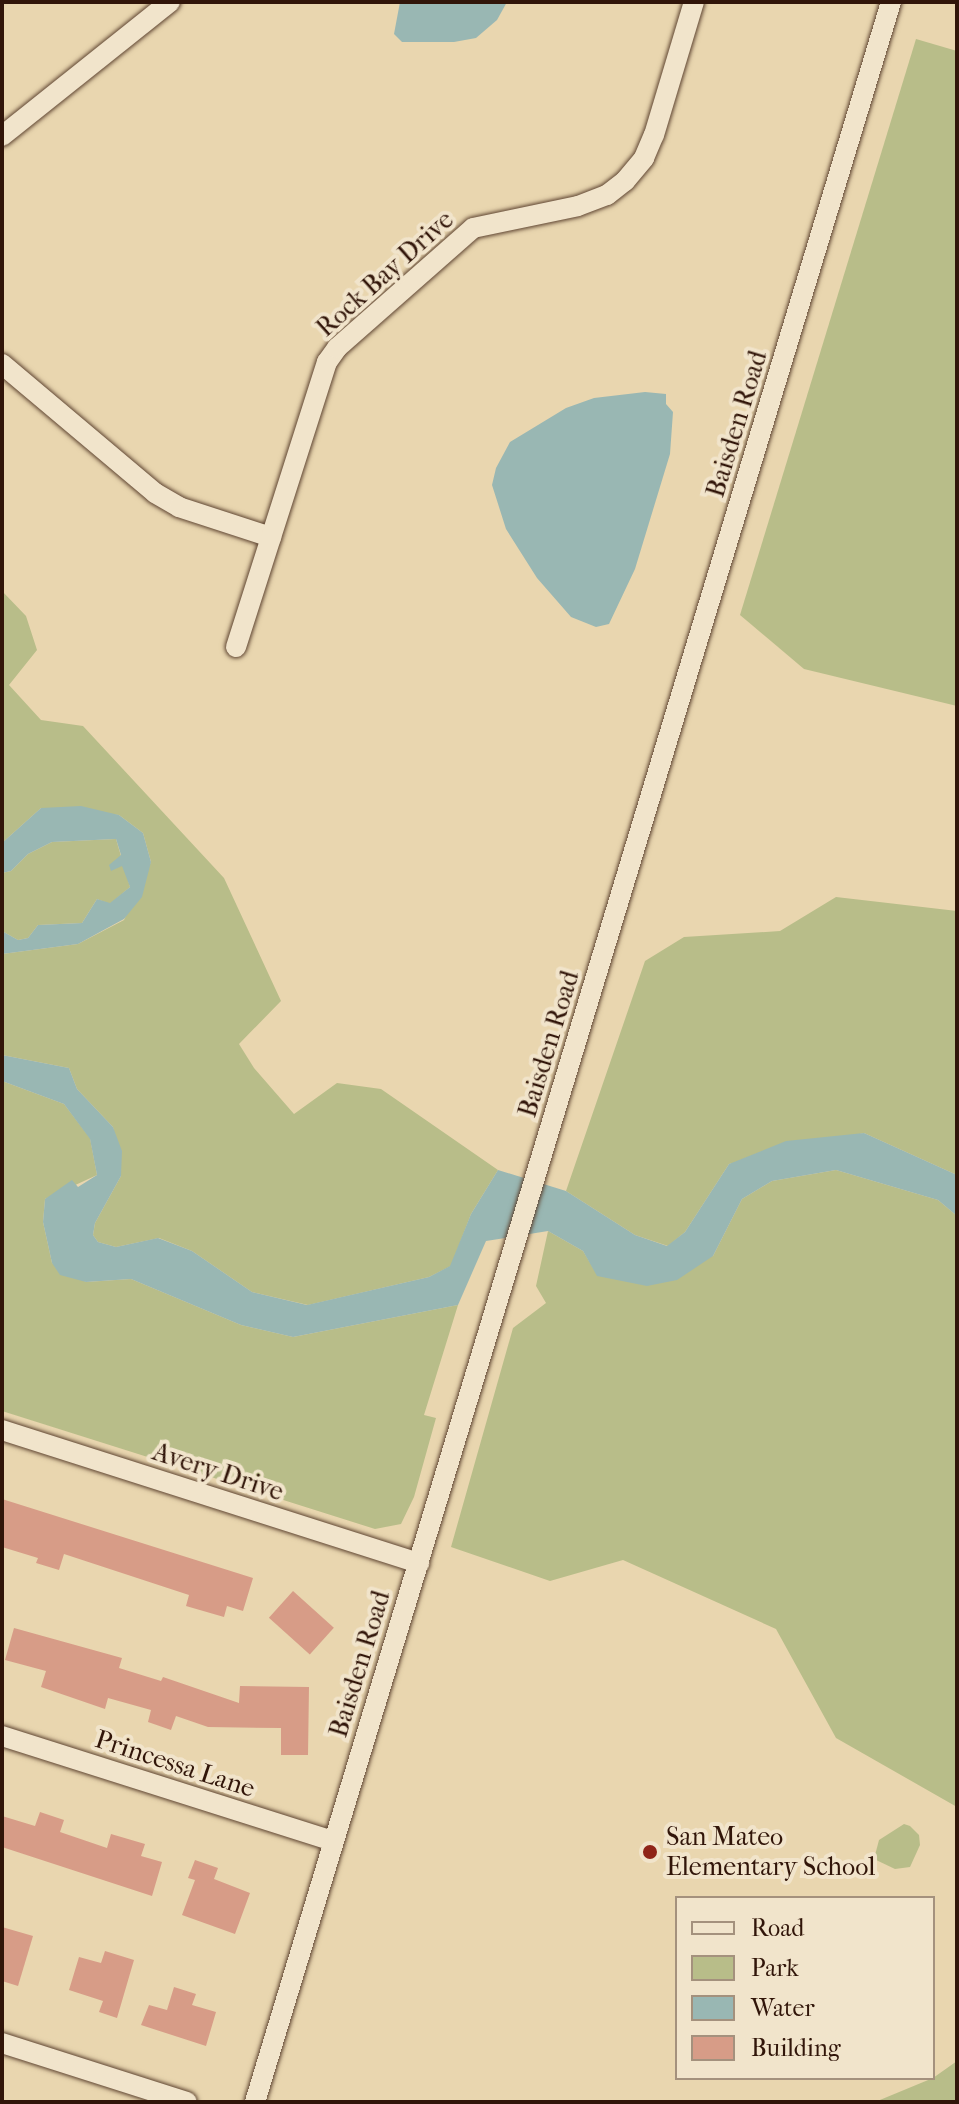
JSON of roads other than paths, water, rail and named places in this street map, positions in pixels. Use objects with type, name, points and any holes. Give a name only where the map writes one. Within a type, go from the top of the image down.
[{"type":"street","points":[[2,136],[170,2]]},
{"type":"street","name":"Rock Bay Drive","points":[[236,647],[319,381],[337,348],[473,228],[578,206],[607,195],[625,181],[644,158],[654,135],[694,2]]},
{"type":"street","name":"Baisden Road","points":[[255,2102],[891,2]]},
{"type":"street","points":[[2,364],[155,493],[179,507],[271,537]]},
{"type":"street","name":"Avery Drive","points":[[2,1430],[419,1563]]},
{"type":"street","name":"Princessa Lane","points":[[2,1736],[333,1841]]},
{"type":"street","points":[[2,2043],[187,2102]]},
{"type":"water","points":[[400,2],[507,2],[497,20],[476,38],[454,42],[402,42],[394,34]]},
{"type":"water","points":[[645,392],[666,394],[666,404],[673,412],[670,454],[635,569],[609,624],[596,627],[571,617],[537,578],[506,529],[492,485],[496,468],[510,442],[566,408],[594,398]]},
{"type":"water","points":[[81,806],[119,815],[143,833],[151,862],[142,897],[124,919],[78,944],[2,954],[2,931],[18,940],[28,938],[38,925],[82,923],[97,899],[110,903],[130,887],[122,866],[111,871],[109,865],[121,855],[116,839],[52,842],[28,854],[11,871],[2,873],[2,843],[41,808]]},
{"type":"water","points":[[2,1055],[69,1068],[77,1089],[113,1127],[122,1151],[121,1176],[95,1223],[93,1235],[98,1242],[116,1247],[158,1238],[192,1251],[252,1292],[307,1305],[429,1277],[450,1266],[471,1214],[498,1170],[566,1191],[635,1235],[667,1246],[685,1232],[729,1164],[786,1141],[864,1133],[957,1175],[957,1216],[938,1200],[836,1170],[772,1181],[742,1199],[713,1256],[677,1280],[647,1286],[597,1276],[583,1251],[548,1231],[486,1241],[458,1305],[293,1337],[241,1325],[131,1279],[86,1282],[60,1275],[52,1263],[43,1222],[45,1199],[72,1180],[78,1187],[97,1175],[90,1139],[64,1104],[2,1081]]},
{"type":"place","name":"San Mateo Elementary School","points":[[650,1852]]}]
